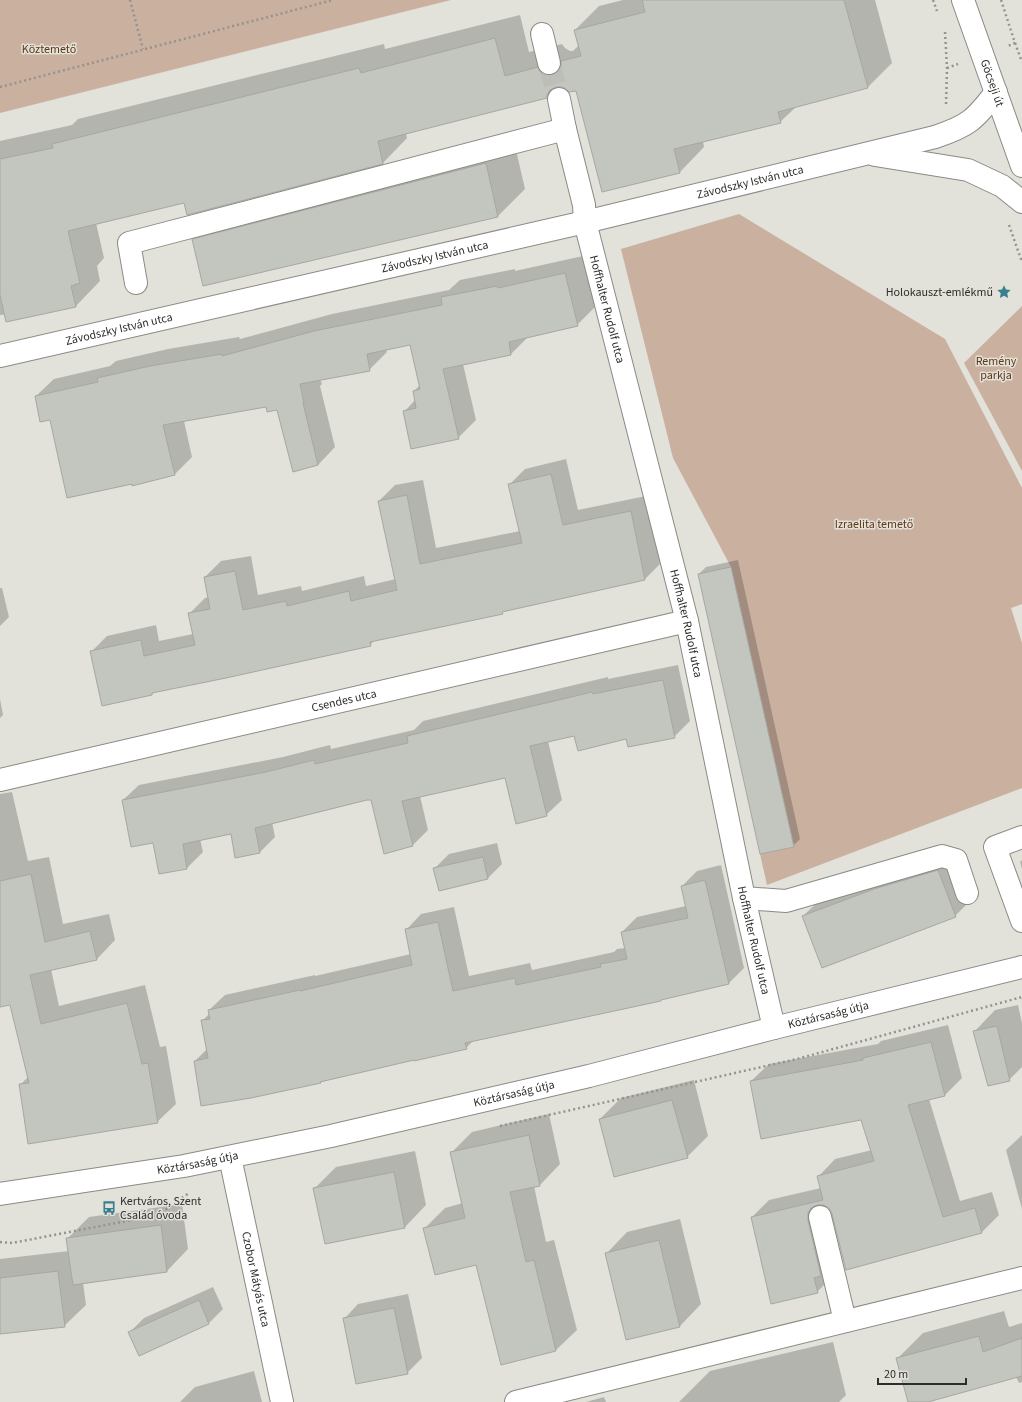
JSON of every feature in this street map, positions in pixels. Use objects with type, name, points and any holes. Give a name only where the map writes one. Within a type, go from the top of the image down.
[{"type":"street","name":"Göcseji út","points":[[963,0],[1022,166]]},
{"type":"street","points":[[542,34],[549,63]]},
{"type":"street","name":"Závodszky István utca","points":[[0,356],[586,222],[935,137],[964,126],[980,113],[996,92]]},
{"type":"street","name":"Hoffhalter Rudolf utca","points":[[559,99],[584,205],[586,222],[687,621],[744,898],[774,1028]]},
{"type":"street","points":[[136,283],[129,243],[565,129]]},
{"type":"street","name":"Závodszky István utca","points":[[868,154],[968,170],[1002,186],[1022,202]]},
{"type":"street","name":"Csendes utca","points":[[0,780],[687,621]]},
{"type":"street","points":[[1022,837],[995,847],[1022,921]]},
{"type":"street","points":[[744,898],[786,901],[942,856],[956,860],[967,892]]},
{"type":"street","name":"Köztársaság útja","points":[[0,1194],[184,1166],[331,1136],[589,1076],[774,1028],[1022,967]]},
{"type":"street","name":"Czobor Mátyás utca","points":[[230,1157],[282,1402]]},
{"type":"street","points":[[820,1217],[845,1321]]},
{"type":"street","points":[[516,1402],[1022,1278]]},
{"type":"path","points":[[130,0],[143,49]]},
{"type":"path","points":[[0,87],[333,0]]},
{"type":"path","points":[[933,0],[938,14]]},
{"type":"path","points":[[943,28],[945,34],[947,68],[946,113],[953,131]]},
{"type":"path","points":[[1015,43],[1022,62]]},
{"type":"path","points":[[494,1127],[797,1059],[1022,997]]},
{"type":"path","points":[[0,1242],[12,1243],[158,1215],[188,1194],[195,1192]]},
{"type":"green space","name":"Köztemető","points":[[0,0],[451,0],[0,113]]},
{"type":"green space","name":"Izraelita temető","points":[[739,214],[945,339],[1022,488],[1022,604],[1011,608],[1022,643],[1022,788],[767,885],[760,854],[794,847],[731,567],[673,458],[621,249]]},
{"type":"green space","name":"Remény parkja","points":[[1022,306],[1022,471],[964,363]]},
{"type":"building","points":[[642,0],[844,0],[868,88],[778,112],[781,123],[674,149],[680,173],[602,192],[576,91],[569,92],[563,87],[556,87],[550,90],[547,98],[378,141],[383,164],[187,215],[184,203],[68,231],[80,283],[71,286],[76,307],[6,322],[0,295],[0,159],[53,148],[52,144],[359,68],[361,73],[495,38],[505,76],[538,67],[540,72],[545,75],[552,75],[558,72],[561,67],[561,61],[581,56],[574,30],[645,12]]},
{"type":"building","points":[[486,163],[498,217],[203,286],[192,239]]},
{"type":"building","points":[[565,273],[578,326],[509,342],[511,355],[443,369],[459,439],[411,449],[403,411],[416,408],[413,391],[420,389],[410,345],[367,354],[370,371],[300,384],[318,465],[293,472],[277,410],[267,412],[266,407],[163,425],[175,475],[132,486],[132,484],[67,498],[50,420],[40,422],[35,396],[98,382],[97,378],[150,366],[222,354],[222,356],[314,331],[442,305],[441,297],[497,286],[498,288]]},
{"type":"building","points":[[551,474],[563,525],[631,511],[645,580],[502,612],[503,614],[370,642],[371,646],[152,693],[152,695],[102,706],[90,651],[141,640],[144,656],[195,645],[188,613],[210,609],[204,577],[235,571],[243,610],[286,601],[287,606],[349,591],[351,601],[397,590],[378,501],[407,495],[420,564],[522,543],[508,484]]},
{"type":"building","points":[[731,567],[794,847],[760,854],[698,574]]},
{"type":"building","points":[[663,680],[675,738],[628,747],[626,739],[578,751],[574,736],[530,746],[547,816],[516,824],[505,778],[402,801],[413,846],[384,854],[371,800],[255,828],[260,853],[235,858],[231,834],[183,844],[187,869],[159,874],[153,843],[131,847],[122,800],[266,772],[314,760],[315,764],[408,743],[407,736],[592,692],[593,694]]},
{"type":"building","points":[[483,857],[488,879],[439,891],[433,868]]},
{"type":"building","points":[[938,870],[956,917],[822,968],[802,916],[874,889]]},
{"type":"building","points":[[31,874],[45,942],[90,931],[97,960],[30,975],[41,1024],[127,1003],[142,1064],[148,1063],[158,1123],[28,1144],[19,1084],[29,1083],[10,1005],[0,1007],[0,881]]},
{"type":"building","points":[[705,880],[729,984],[661,1001],[465,1043],[467,1049],[320,1082],[321,1083],[251,1098],[201,1106],[194,1061],[208,1058],[201,1020],[210,1019],[208,1010],[300,991],[412,965],[405,929],[438,922],[453,991],[515,978],[516,985],[601,967],[600,964],[627,959],[621,932],[688,918],[681,886]]},
{"type":"building","points":[[997,1026],[1010,1081],[988,1086],[973,1031]]},
{"type":"building","points":[[931,1042],[945,1096],[908,1105],[943,1217],[975,1208],[982,1233],[846,1270],[832,1214],[829,1208],[824,1205],[817,1205],[811,1208],[808,1213],[808,1220],[821,1276],[814,1278],[818,1293],[771,1304],[751,1217],[823,1200],[817,1176],[874,1161],[861,1120],[761,1139],[750,1081],[863,1060],[863,1058]]},
{"type":"building","points":[[672,1100],[688,1158],[614,1177],[599,1119]]},
{"type":"building","points":[[529,1135],[540,1186],[510,1192],[526,1262],[534,1260],[556,1351],[501,1365],[476,1265],[435,1275],[423,1228],[465,1218],[450,1152]]},
{"type":"building","points":[[394,1172],[405,1228],[325,1244],[313,1188]]},
{"type":"building","points":[[161,1225],[167,1272],[73,1285],[66,1238]]},
{"type":"building","points":[[659,1240],[680,1327],[626,1340],[605,1253]]},
{"type":"building","points":[[58,1271],[65,1327],[0,1334],[0,1278]]},
{"type":"building","points":[[199,1300],[209,1324],[139,1356],[128,1332]]},
{"type":"building","points":[[394,1308],[408,1374],[356,1384],[343,1318]]},
{"type":"building","points":[[979,1336],[983,1352],[1022,1338],[1022,1376],[928,1402],[908,1402],[896,1358]]},
{"type":"tunnel","points":[[549,63],[559,99]]},
{"type":"place","name":"Holokauszt-emlékmű","points":[[1004,292]]},
{"type":"place","name":"Kertváros, Szent Család óvoda","points":[[109,1208]]}]
